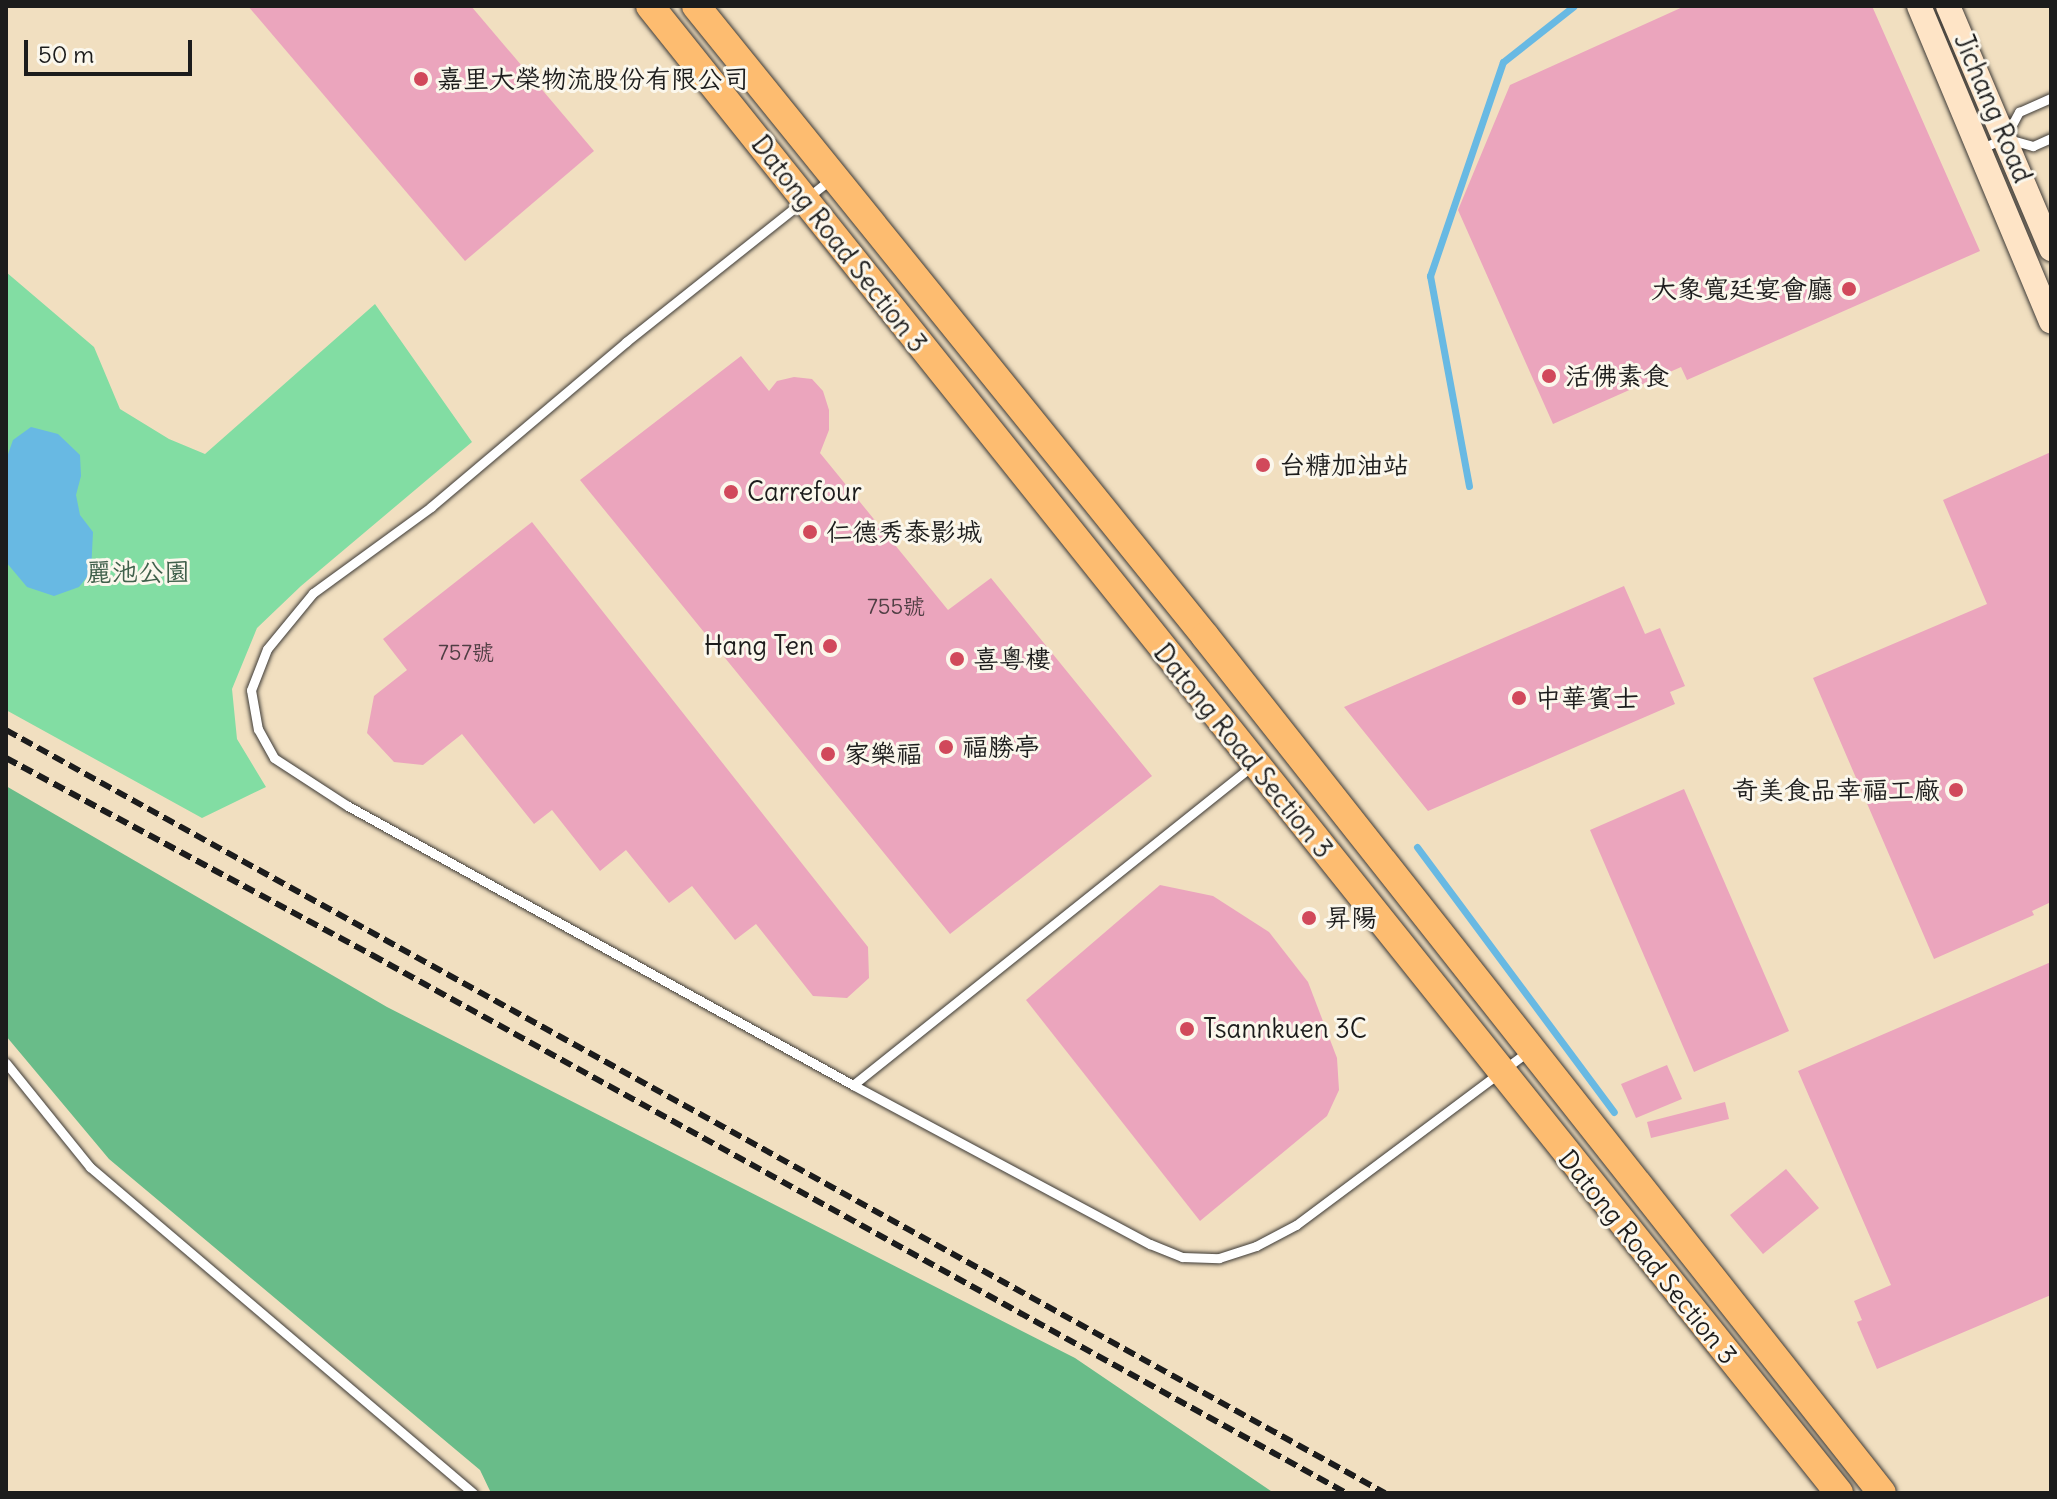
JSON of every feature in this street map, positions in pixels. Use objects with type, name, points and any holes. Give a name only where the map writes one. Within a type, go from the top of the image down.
[{"type":"main road","name":"Datong Road Section 3","points":[[650,6],[1253,765],[1839,1493]]},
{"type":"main road","name":"Datong Road Section 3","points":[[696,6],[835,176],[1882,1493]]},
{"type":"street","name":"Jichang Road","points":[[1919,6],[2051,321]]},
{"type":"street","name":"Jichang Road","points":[[1948,6],[2051,249]]},
{"type":"lane","points":[[1980,149],[2005,138],[2019,112],[2051,98]]},
{"type":"lane","points":[[2005,138],[2033,146],[2051,138]]},
{"type":"lane","points":[[835,176],[626,342],[431,507],[313,593],[267,649],[251,690],[258,729],[274,758],[348,806],[853,1085],[1150,1244],[1182,1257],[1219,1258],[1256,1246],[1296,1225],[1531,1049]]},
{"type":"lane","points":[[853,1085],[1253,765]]},
{"type":"lane","points":[[6,1063],[90,1167],[473,1493]]},
{"type":"green space","name":"麗池公園","points":[[6,272],[94,347],[120,409],[169,439],[205,454],[375,304],[472,442],[301,586],[257,628],[232,689],[237,739],[266,787],[202,818],[6,710]]},
{"type":"green space","points":[[6,786],[387,1007],[1075,1358],[1274,1493],[491,1493],[480,1470],[109,1159],[6,1036]]},
{"type":"water","points":[[31,427],[58,434],[80,455],[81,476],[76,495],[80,515],[93,532],[91,572],[79,587],[54,596],[27,587],[6,562],[6,460],[13,440]]},
{"type":"building","name":"嘉里大榮物流股份有限公司","points":[[248,6],[471,6],[594,151],[465,261]]},
{"type":"building","points":[[1685,6],[1872,6],[1980,251],[1687,380],[1681,367],[1553,424],[1458,210],[1510,85]]},
{"type":"building","points":[[741,356],[769,391],[777,381],[794,377],[812,379],[823,391],[829,410],[829,430],[820,453],[948,610],[991,578],[1152,776],[950,934],[580,480]]},
{"type":"building","name":"奇美食品幸福工廠","points":[[2051,452],[2051,902],[2032,911],[2034,915],[1934,959],[1813,678],[1987,604],[1943,500]]},
{"type":"building","points":[[532,522],[868,947],[869,978],[847,998],[813,996],[756,924],[735,940],[692,886],[669,903],[626,850],[600,871],[552,810],[534,824],[462,734],[423,765],[394,762],[367,733],[374,696],[407,670],[383,639]]},
{"type":"building","name":"中華賓士","points":[[1624,586],[1645,634],[1660,628],[1685,686],[1670,692],[1675,704],[1428,811],[1344,707]]},
{"type":"building","points":[[1684,789],[1789,1031],[1694,1072],[1590,830]]},
{"type":"building","name":"Tsannkuen 3C","points":[[1160,885],[1213,896],[1269,932],[1308,982],[1337,1058],[1339,1090],[1327,1116],[1200,1221],[1026,1000]]},
{"type":"building","points":[[2051,962],[2051,1295],[1877,1369],[1857,1322],[1862,1320],[1854,1301],[1891,1285],[1798,1071]]},
{"type":"building","points":[[1667,1065],[1682,1099],[1636,1118],[1621,1084]]},
{"type":"building","points":[[1725,1102],[1729,1119],[1651,1138],[1647,1122]]},
{"type":"building","points":[[1786,1169],[1819,1208],[1763,1254],[1730,1215]]},
{"type":"waterway","points":[[1469,486],[1430,276],[1503,62],[1574,6]]},
{"type":"waterway","points":[[1417,847],[1614,1112]]},
{"type":"railway","points":[[6,730],[1385,1493]]},
{"type":"railway","points":[[6,758],[372,955],[1346,1493]]},
{"type":"place","name":"嘉里大榮物流股份有限公司","points":[[421,79]]},
{"type":"place","name":"大象寬廷宴會廳","points":[[1849,289]]},
{"type":"place","name":"活佛素食","points":[[1549,376]]},
{"type":"place","name":"台糖加油站","points":[[1263,465]]},
{"type":"place","name":"Carrefour","points":[[731,492]]},
{"type":"place","name":"仁德秀泰影城","points":[[810,532]]},
{"type":"place","name":"Hang Ten","points":[[830,646]]},
{"type":"place","name":"喜粵樓","points":[[957,659]]},
{"type":"place","name":"中華賓士","points":[[1519,698]]},
{"type":"place","name":"福勝亭","points":[[946,747]]},
{"type":"place","name":"家樂福","points":[[828,754]]},
{"type":"place","name":"奇美食品幸福工廠","points":[[1956,790]]},
{"type":"place","name":"昇陽","points":[[1309,918]]},
{"type":"place","name":"Tsannkuen 3C","points":[[1187,1029]]}]
